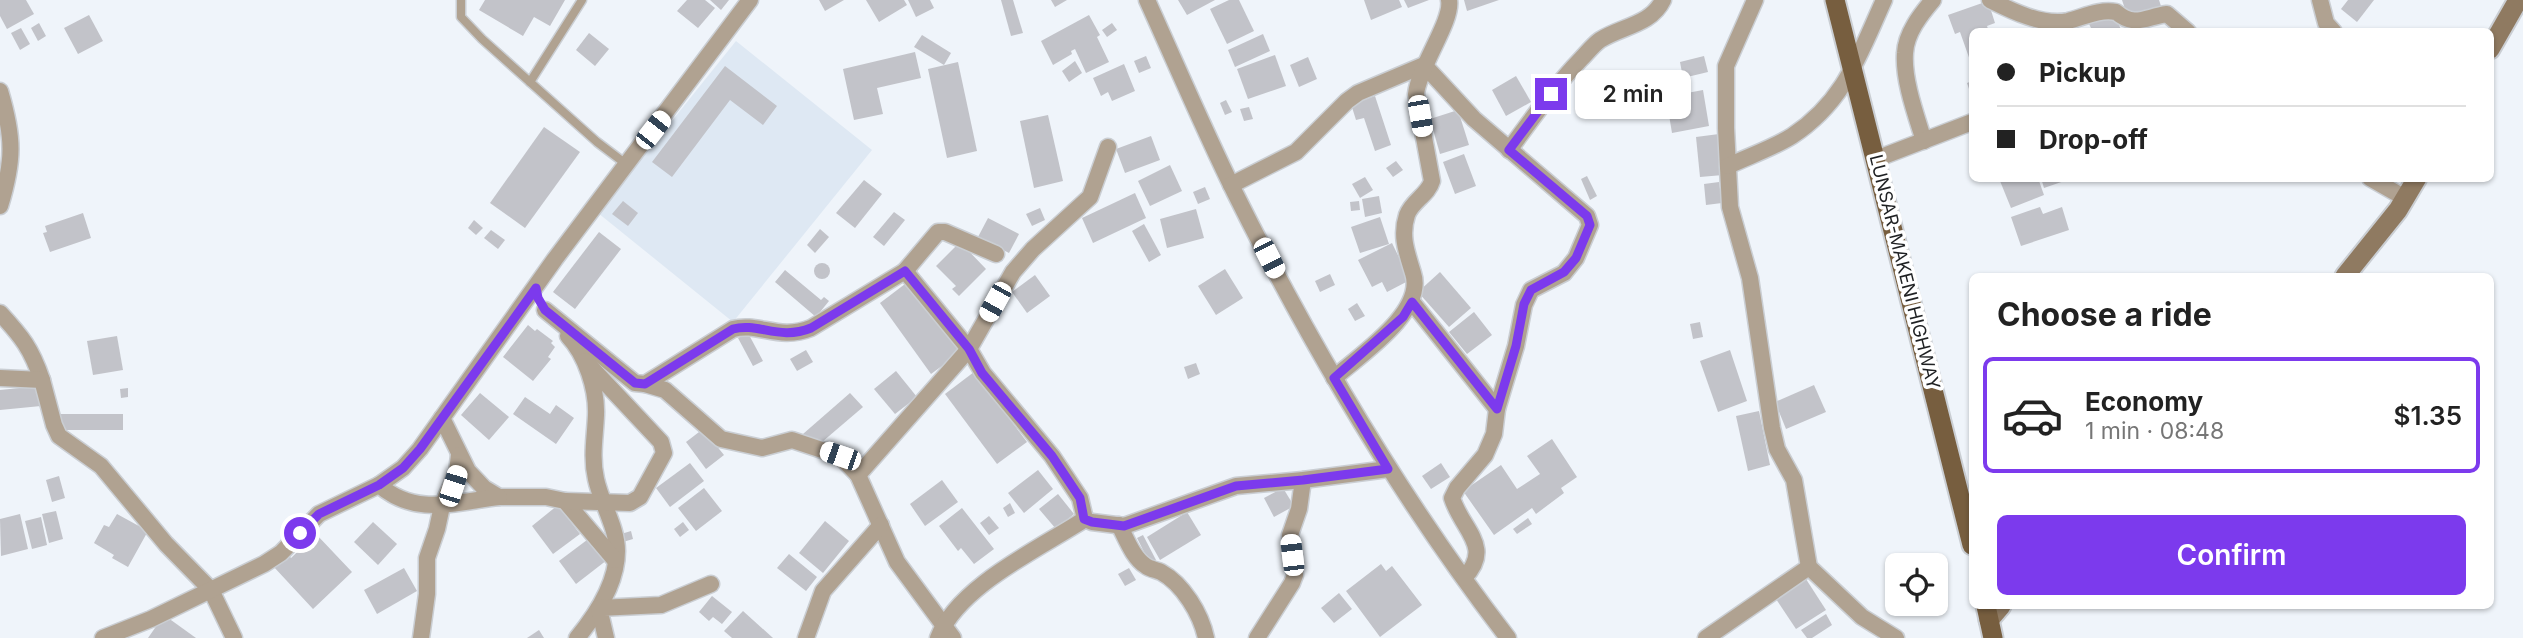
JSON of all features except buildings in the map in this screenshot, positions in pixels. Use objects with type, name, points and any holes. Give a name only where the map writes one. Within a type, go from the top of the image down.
[{"type":"main road","name":"LUNSAR-MAKENI HIGHWAY","points":[[1835,0],[1967,498],[1969,517]]},
{"type":"main road","points":[[2494,42],[2517,0]]},
{"type":"main road","points":[[2347,273],[2415,182]]},
{"type":"street","points":[[103,638],[152,619],[264,564],[281,553],[319,514],[379,485],[403,468],[420,449],[626,164],[750,0]]},
{"type":"street","points":[[1147,0],[1231,185],[1334,378],[1388,469],[1508,638]]},
{"type":"street","points":[[1334,378],[1403,317],[1412,302],[1414,275],[1405,252],[1407,214],[1417,200],[1430,190],[1432,181],[1416,94],[1418,80],[1447,15],[1450,0]]},
{"type":"street","points":[[1509,150],[1565,76],[1597,42],[1621,28],[1639,24],[1655,13],[1663,0]]},
{"type":"street","points":[[1755,0],[1726,66],[1728,166],[1730,207],[1750,278],[1772,428],[1777,449],[1794,480],[1809,568],[1862,617],[1896,638]]},
{"type":"street","points":[[1728,166],[1791,137],[1822,112],[1840,91],[1852,70],[1884,0]]},
{"type":"street","points":[[1924,141],[1910,92],[1905,53],[1920,15],[1933,0]]},
{"type":"street","points":[[1990,0],[2046,21],[2066,22],[2102,11],[2116,12],[2133,22],[2167,14],[2183,28]]},
{"type":"street","points":[[2320,0],[2326,28]]},
{"type":"street","points":[[1231,185],[1296,152],[1358,93],[1424,65]]},
{"type":"street","points":[[1424,65],[1474,119],[1580,209],[1587,216],[1590,225],[1576,258],[1564,272],[1531,290],[1524,304],[1516,346],[1497,409],[1494,434],[1485,456],[1457,488],[1452,498],[1455,509],[1476,543],[1478,556],[1475,567],[1464,578]]},
{"type":"street","points":[[0,91],[9,120],[12,158],[0,206]]},
{"type":"street","points":[[1876,159],[1969,123]]},
{"type":"street","points":[[858,475],[969,349],[1013,272],[1033,249],[1090,197],[1108,147]]},
{"type":"street","points":[[2377,182],[2405,198]]},
{"type":"street","points":[[645,384],[733,329],[742,327],[778,334],[800,333],[811,328],[905,271],[938,233],[946,232],[996,254]]},
{"type":"street","points":[[905,271],[969,349],[982,373],[1052,456],[1080,498],[1084,519]]},
{"type":"street","points":[[379,485],[391,495],[407,502],[442,506],[499,497],[546,497],[565,501],[630,503],[640,497],[664,453],[661,442],[584,359],[574,342],[545,310],[536,288]]},
{"type":"street","points":[[1412,302],[1497,409]]},
{"type":"street","points":[[545,310],[635,383],[665,390],[721,439],[762,448],[792,440],[840,456],[858,475],[897,562],[945,634],[977,588],[999,571],[1049,543],[1084,519]]},
{"type":"street","points":[[0,313],[22,336],[33,355],[59,436],[101,466],[166,544],[211,590],[234,638]]},
{"type":"street","points":[[577,638],[598,608],[611,580],[617,551],[596,482],[592,458],[596,412],[593,387],[584,359]]},
{"type":"street","points":[[0,378],[42,380]]},
{"type":"street","points":[[442,418],[468,471],[484,488],[499,497]]},
{"type":"street","points":[[421,638],[427,594],[427,558],[442,506],[455,479],[459,454]]},
{"type":"street","points":[[1084,519],[1124,526],[1236,486],[1388,469]]},
{"type":"street","points":[[1257,638],[1295,575],[1290,535],[1299,509],[1303,480]]},
{"type":"street","points":[[565,501],[615,560]]},
{"type":"street","points":[[806,638],[823,590],[881,525]]},
{"type":"street","points":[[1119,525],[1136,556],[1145,566],[1162,573],[1194,607],[1203,622],[1206,638]]},
{"type":"street","points":[[1706,638],[1809,568]]},
{"type":"street","points":[[598,608],[661,605],[711,584]]},
{"type":"street","points":[[598,608],[606,638]]},
{"type":"lane","points":[[461,0],[461,17],[482,39],[597,142],[626,164]]},
{"type":"lane","points":[[530,82],[582,0]]},
{"type":"shaded area","points":[[736,41],[872,150],[733,322],[598,213]]},
{"type":"route","points":[[300,533],[319,514],[363,494],[403,468],[420,449],[536,288],[545,310],[635,383],[645,384],[733,329],[742,327],[778,334],[800,333],[905,271],[969,349],[982,373],[1052,456],[1080,498],[1084,519],[1092,522],[1124,526],[1236,486],[1388,469],[1334,378],[1403,317],[1412,302],[1497,409],[1516,346],[1524,304],[1531,290],[1564,272],[1576,258],[1590,225],[1587,216],[1509,150],[1551,94]]}]
